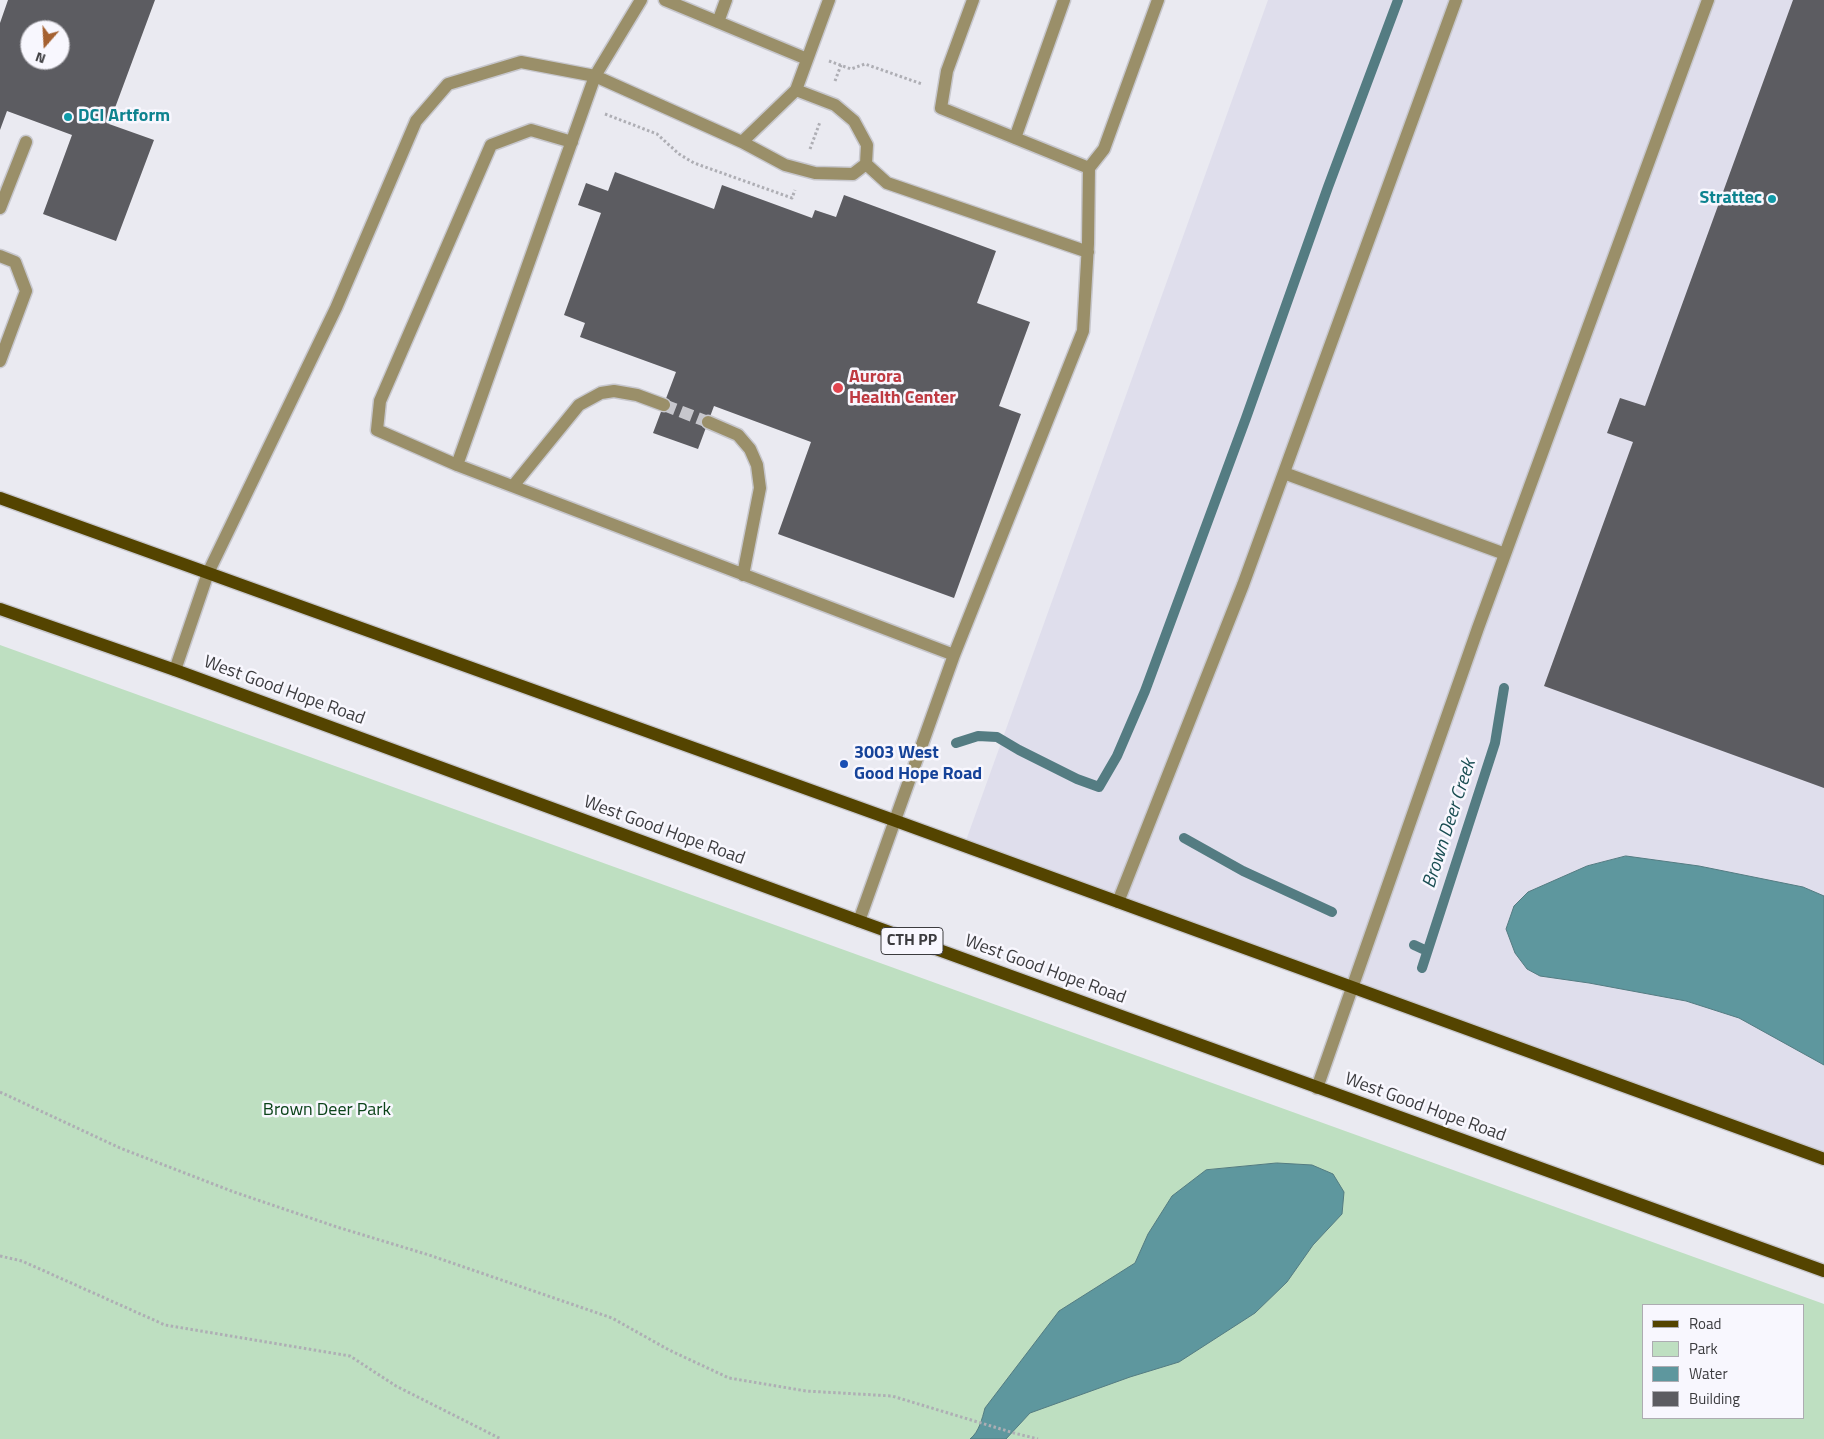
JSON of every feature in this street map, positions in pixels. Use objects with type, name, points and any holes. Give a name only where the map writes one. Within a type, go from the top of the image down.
[{"type":"main road","points":[[0,498],[896,821],[1824,1159]]},
{"type":"main road","name":"West Good Hope Road","points":[[0,609],[175,670],[859,922],[1824,1271]]},
{"type":"lane","points":[[457,464],[595,76],[641,0]]},
{"type":"lane","points":[[665,0],[808,56]]},
{"type":"lane","points":[[718,22],[726,0]]},
{"type":"lane","points":[[742,142],[796,90],[829,0]]},
{"type":"lane","points":[[974,0],[947,71],[941,108],[1089,168]]},
{"type":"lane","points":[[1015,138],[1064,0]]},
{"type":"lane","points":[[859,922],[954,655],[1083,331],[1088,252],[1089,168],[1104,148],[1158,0]]},
{"type":"lane","points":[[1118,902],[1243,585],[1456,0]]},
{"type":"lane","points":[[1317,1088],[1505,554],[1708,0]]},
{"type":"lane","points":[[175,670],[208,573],[336,308],[416,121],[448,84],[521,62],[595,76],[742,142],[785,165],[815,173],[852,174],[866,164]]},
{"type":"lane","points":[[796,90],[834,105],[854,121],[867,145],[866,164]]},
{"type":"lane","points":[[572,142],[532,130],[491,145],[380,401],[377,430],[513,486],[954,655]]},
{"type":"lane","points":[[0,208],[26,142]]},
{"type":"lane","points":[[866,164],[887,182],[1088,252]]},
{"type":"lane","points":[[0,256],[15,262],[26,292],[0,362]]},
{"type":"lane","points":[[513,486],[579,404],[601,393],[614,391],[637,395],[664,405]]},
{"type":"lane","points":[[708,422],[738,435],[750,449],[758,466],[760,488],[744,575]]},
{"type":"lane","points":[[1284,473],[1505,554]]},
{"type":"path","points":[[808,56],[851,69],[865,64],[944,92]]},
{"type":"path","points":[[0,1092],[120,1148],[234,1192],[337,1227],[429,1255],[612,1318],[669,1350],[729,1378],[806,1391],[892,1396],[980,1424],[1038,1439]]},
{"type":"path","points":[[0,1256],[22,1261],[165,1325],[350,1356],[396,1386],[501,1439]]},
{"type":"shaded area","points":[[1268,0],[1824,0],[1824,1159],[964,846]]},
{"type":"green space","name":"Brown Deer Park","points":[[0,645],[1824,1304],[1824,1439],[0,1439]]},
{"type":"water","points":[[1626,856],[1699,866],[1803,887],[1824,896],[1824,1065],[1739,1018],[1686,1001],[1540,976],[1527,969],[1515,953],[1506,929],[1514,906],[1528,892],[1587,866]]},
{"type":"water","points":[[1277,1163],[1312,1165],[1333,1174],[1344,1192],[1342,1214],[1313,1245],[1287,1282],[1255,1313],[1179,1362],[1130,1377],[1030,1413],[1006,1439],[970,1439],[978,1429],[985,1408],[1059,1311],[1135,1263],[1148,1234],[1172,1196],[1206,1170]]},
{"type":"building","name":"DCI Artform","points":[[8,0],[155,0],[109,124],[154,140],[116,241],[43,214],[72,135],[7,111],[0,130],[0,23]]},
{"type":"building","name":"Strattec","points":[[1793,0],[1824,0],[1824,788],[1544,686],[1633,442],[1607,433],[1620,398],[1645,406]]},
{"type":"building","name":"Aurora Health Center","points":[[615,172],[714,209],[722,185],[812,218],[815,210],[836,217],[844,195],[996,251],[977,303],[1030,322],[999,406],[1021,414],[954,598],[778,534],[811,442],[714,406],[698,449],[653,433],[676,372],[580,337],[585,323],[564,315],[601,213],[578,205],[586,183],[608,191]]},
{"type":"waterway","points":[[956,743],[978,736],[997,737],[1077,779],[1099,787],[1117,756],[1145,691],[1398,0]]},
{"type":"waterway","name":"Brown Deer Creek","points":[[1422,968],[1495,743],[1504,688]]},
{"type":"waterway","points":[[1184,838],[1243,871],[1332,912]]},
{"type":"waterway","points":[[1414,945],[1427,951]]},
{"type":"tunnel","points":[[664,405],[708,422]]},
{"type":"place","name":"DCI Artform","points":[[68,117]]},
{"type":"place","name":"Strattec","points":[[1772,199]]},
{"type":"place","name":"Aurora Health Center","points":[[838,388]]},
{"type":"place","name":"3003 West Good Hope Road","points":[[844,764]]}]
